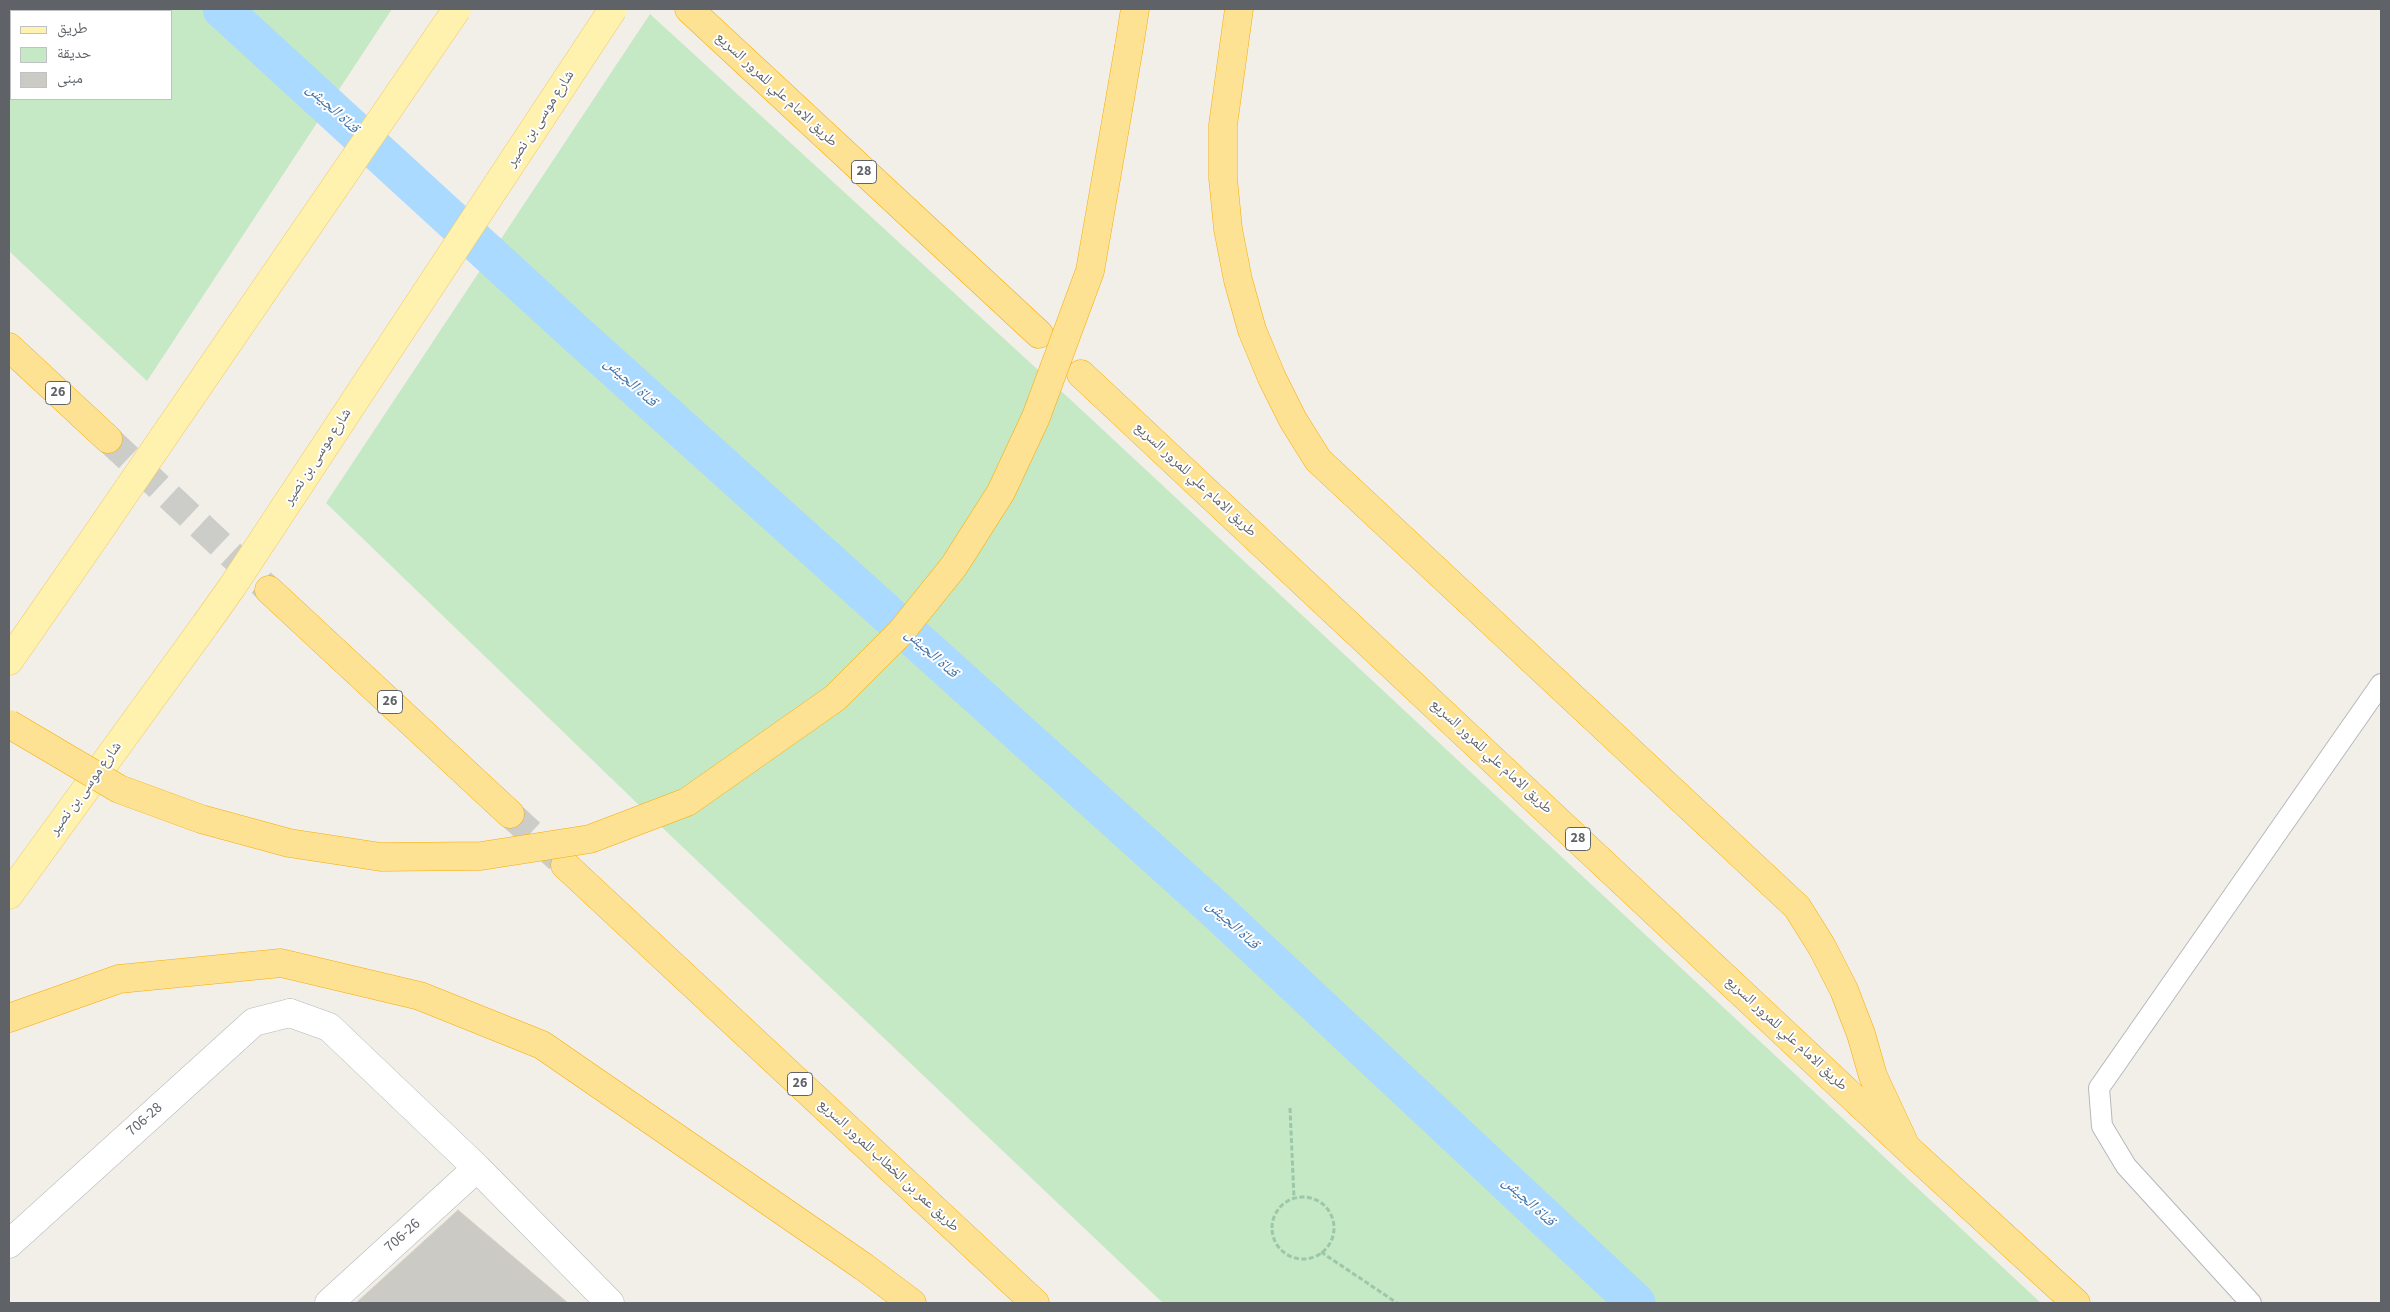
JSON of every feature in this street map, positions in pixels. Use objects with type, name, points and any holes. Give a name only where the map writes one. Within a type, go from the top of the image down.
[{"type":"highway","name":"طريق الامام علي للمرور السريع","points":[[688,9],[1038,334]]},
{"type":"highway","points":[[9,724],[120,789],[201,819],[289,844],[381,857],[481,856],[590,839],[687,802],[835,698],[901,632],[954,566],[1001,492],[1036,417],[1090,271],[1135,9]]},
{"type":"highway","points":[[1239,9],[1224,125],[1224,178],[1228,230],[1238,280],[1252,330],[1272,378],[1293,420],[1318,460],[1797,907],[1822,947],[1844,990],[1861,1034],[1873,1076],[1906,1147]]},
{"type":"highway","name":"26","points":[[9,347],[108,439]]},
{"type":"highway","name":"طريق الامام علي للمرور السريع","points":[[1081,374],[1906,1147],[2076,1303]]},
{"type":"highway","name":"26","points":[[269,590],[510,814]]},
{"type":"highway","name":"طريق عمر بن الخطاب للمرور السريع","points":[[565,865],[1035,1303]]},
{"type":"highway","points":[[9,1018],[120,979],[281,963],[420,996],[542,1045],[864,1267],[912,1303]]},
{"type":"main road","points":[[9,660],[457,9]]},
{"type":"main road","name":"شارع موسى بن نصير","points":[[9,895],[238,579],[613,9]]},
{"type":"street","name":"706-28","points":[[9,1244],[254,1022],[290,1013],[329,1027],[477,1168]]},
{"type":"street","name":"706-26","points":[[329,1303],[477,1168]]},
{"type":"street","points":[[477,1168],[610,1303]]},
{"type":"lane","points":[[2251,1303],[2126,1166],[2102,1126],[2099,1088],[2381,684]]},
{"type":"path","points":[[1290,1108],[1294,1198]]},
{"type":"path","points":[[1306,1197],[1316,1200],[1324,1205],[1330,1213],[1333,1222],[1330,1242],[1321,1252],[1307,1258],[1296,1258],[1287,1254],[1279,1247],[1274,1238],[1272,1228],[1276,1213],[1287,1201],[1294,1198],[1306,1197]]},
{"type":"path","points":[[1321,1252],[1397,1303]]},
{"type":"green space","points":[[9,9],[392,9],[147,381],[9,251]]},
{"type":"green space","points":[[650,14],[1073,402],[2041,1303],[1163,1303],[669,834],[326,503]]},
{"type":"building","points":[[458,1210],[568,1303],[356,1303]]},
{"type":"waterway","name":"قناة الجيش","points":[[222,9],[572,330],[1216,910],[1636,1303]]},
{"type":"tunnel","points":[[108,439],[269,590]]},
{"type":"tunnel","points":[[510,814],[559,859]]}]
